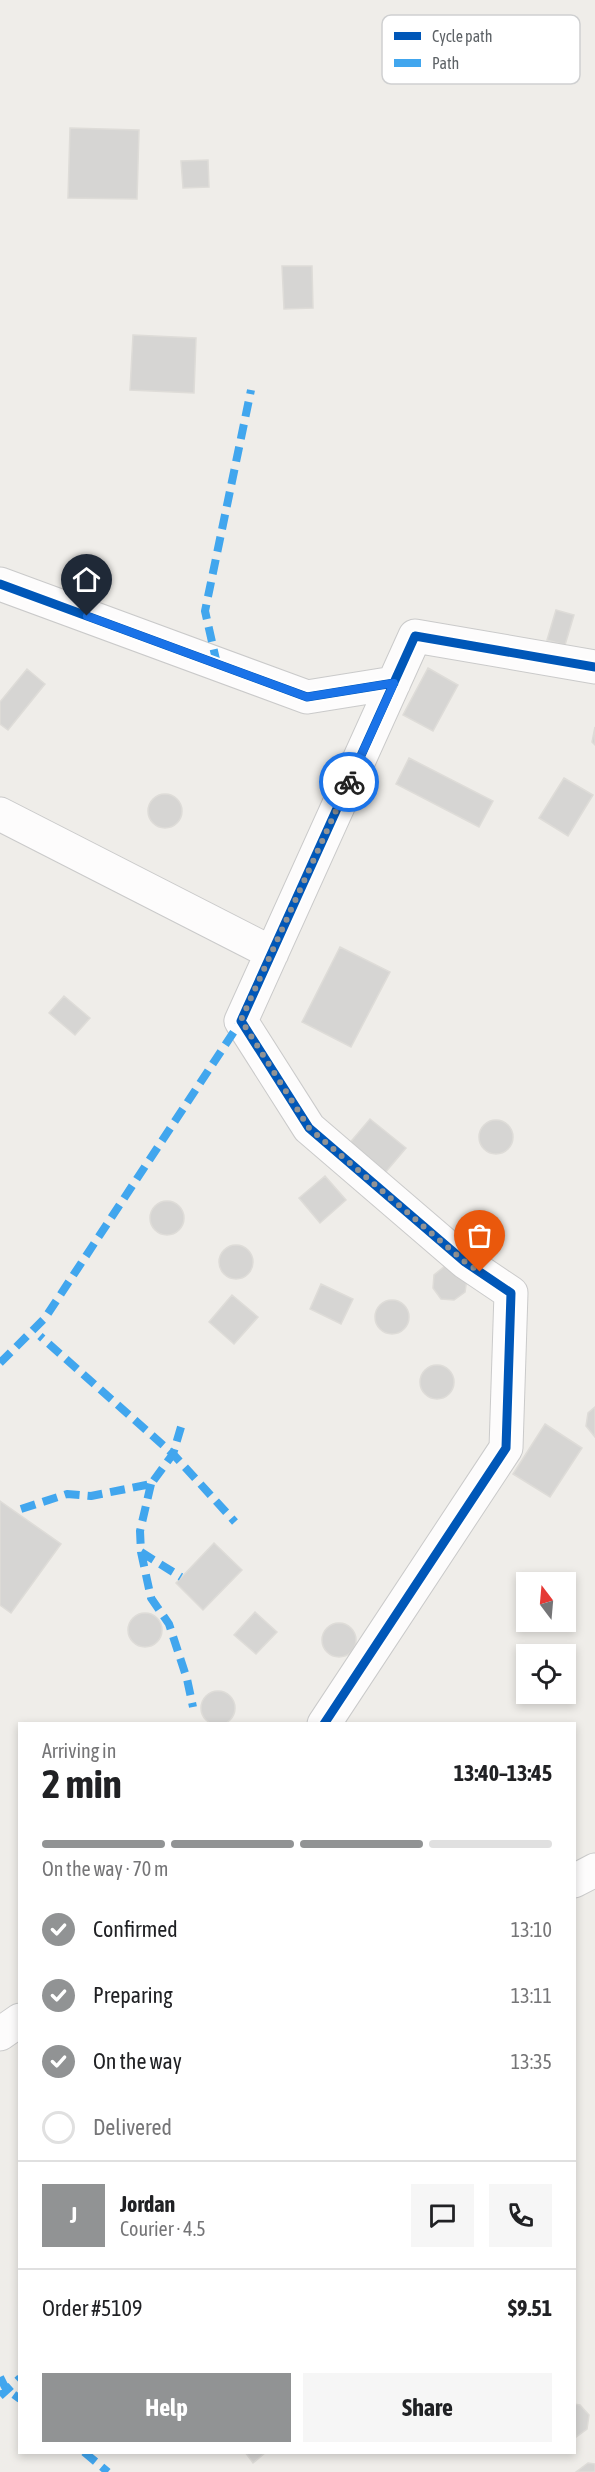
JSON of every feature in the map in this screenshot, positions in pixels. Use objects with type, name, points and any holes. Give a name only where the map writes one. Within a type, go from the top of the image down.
[{"type":"street","points":[[0,584],[307,697],[394,683]]},
{"type":"street","points":[[325,1722],[506,1448],[511,1293],[465,1262],[309,1128],[241,1020],[415,636],[595,667]]},
{"type":"street","points":[[0,814],[272,953]]},
{"type":"street","points":[[576,1880],[595,1869]]},
{"type":"street","points":[[0,2034],[18,2021]]},
{"type":"building","points":[[70,128],[139,130],[137,199],[68,198]]},
{"type":"building","points":[[208,160],[209,187],[183,188],[181,161]]},
{"type":"building","points":[[282,266],[312,266],[313,308],[284,309]]},
{"type":"building","points":[[133,335],[196,338],[194,393],[130,390]]},
{"type":"building","points":[[556,610],[574,615],[565,645],[547,640]]},
{"type":"building","points":[[428,668],[458,685],[433,731],[403,715]]},
{"type":"building","points":[[27,669],[45,684],[8,730],[0,724],[0,702]]},
{"type":"building","points":[[595,727],[595,745],[592,742]]},
{"type":"building","points":[[409,758],[493,801],[479,827],[396,784]]},
{"type":"building","points":[[564,778],[593,795],[568,836],[539,818]]},
{"type":"building","points":[[165,794],[177,799],[182,811],[177,823],[165,828],[153,823],[148,811],[153,799]]},
{"type":"building","points":[[340,947],[390,972],[351,1047],[302,1022]]},
{"type":"building","points":[[64,996],[90,1018],[75,1035],[49,1013]]},
{"type":"building","points":[[370,1119],[406,1148],[384,1174],[348,1145]]},
{"type":"building","points":[[496,1120],[508,1125],[513,1137],[508,1149],[496,1154],[484,1149],[479,1137],[484,1125]]},
{"type":"building","points":[[325,1176],[346,1200],[320,1223],[299,1198]]},
{"type":"building","points":[[167,1201],[179,1206],[184,1218],[179,1230],[167,1235],[155,1230],[150,1218],[155,1206]]},
{"type":"building","points":[[236,1245],[248,1250],[253,1262],[248,1274],[236,1279],[224,1274],[219,1262],[224,1250]]},
{"type":"building","points":[[445,1266],[467,1279],[465,1292],[454,1300],[441,1299],[433,1288],[434,1275]]},
{"type":"building","points":[[321,1284],[353,1299],[341,1324],[310,1309]]},
{"type":"building","points":[[232,1295],[258,1317],[234,1344],[209,1322]]},
{"type":"building","points":[[392,1300],[404,1305],[409,1317],[404,1329],[392,1334],[380,1329],[375,1317],[380,1305]]},
{"type":"building","points":[[437,1365],[449,1370],[454,1382],[449,1394],[437,1399],[425,1394],[420,1382],[425,1370]]},
{"type":"building","points":[[595,1407],[595,1437],[586,1426],[588,1413]]},
{"type":"building","points":[[545,1424],[582,1448],[550,1497],[513,1474]]},
{"type":"building","points":[[0,1501],[61,1544],[11,1613],[0,1605]]},
{"type":"building","points":[[214,1543],[242,1570],[203,1610],[176,1583]]},
{"type":"building","points":[[255,1612],[277,1632],[256,1654],[234,1635]]},
{"type":"building","points":[[145,1613],[157,1618],[162,1630],[157,1642],[145,1647],[133,1642],[128,1630],[133,1618]]},
{"type":"building","points":[[339,1623],[351,1628],[356,1640],[351,1652],[339,1657],[327,1652],[322,1640],[327,1628]]},
{"type":"building","points":[[218,1691],[230,1696],[235,1708],[233,1714],[226,1722],[206,1720],[201,1708],[206,1696]]},
{"type":"building","points":[[576,2404],[580,2405],[589,2415],[587,2429],[576,2437]]},
{"type":"building","points":[[246,2454],[264,2454],[253,2463]]},
{"type":"building","points":[[588,2463],[595,2464],[595,2472],[576,2472]]},
{"type":"marked path","points":[[217,664],[205,611],[251,390]]},
{"type":"marked path","points":[[0,1363],[45,1318],[241,1021]]},
{"type":"marked path","points":[[21,1509],[67,1494],[91,1496],[151,1484],[173,1454],[40,1336]]},
{"type":"marked path","points":[[181,1427],[173,1454],[235,1522]]},
{"type":"marked path","points":[[151,1484],[140,1531],[141,1552],[181,1577]]},
{"type":"marked path","points":[[141,1552],[151,1598],[169,1624],[187,1679],[193,1707]]},
{"type":"marked path","points":[[0,2377],[6,2389],[18,2398]]},
{"type":"marked path","points":[[0,2396],[18,2380]]},
{"type":"marked path","points":[[86,2454],[108,2472]]},
{"type":"cycle path","points":[[0,584],[307,697],[394,683]]},
{"type":"cycle path","points":[[325,1722],[506,1448],[511,1293],[465,1262],[309,1128],[241,1021],[415,636],[595,667]]},
{"type":"way so far","points":[[349,782],[241,1020],[309,1128],[465,1262],[480,1272]]},
{"type":"route","points":[[87,616],[307,697],[394,683],[349,782]]}]
